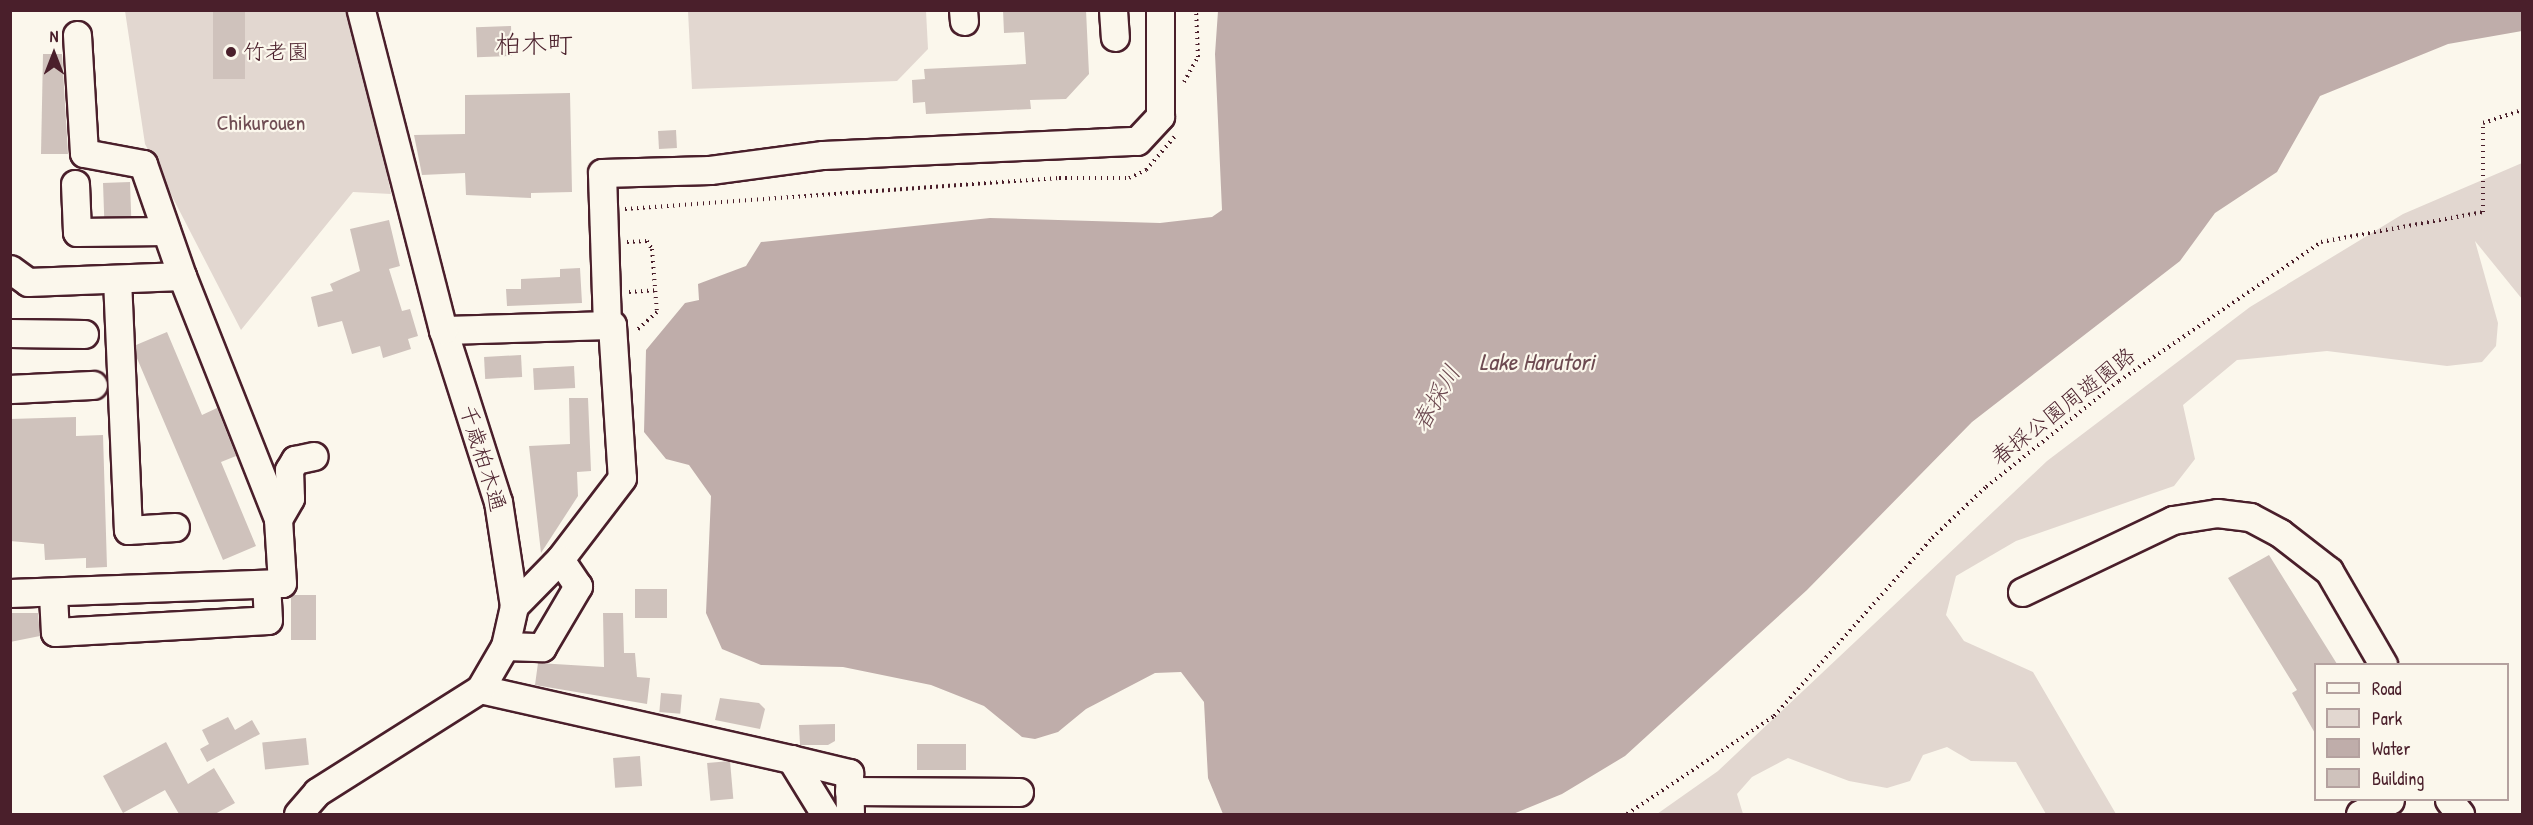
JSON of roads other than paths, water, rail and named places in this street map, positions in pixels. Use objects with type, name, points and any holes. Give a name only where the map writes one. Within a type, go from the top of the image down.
[{"type":"street","name":"千歳柏木通","points":[[298,814],[318,792],[480,689],[505,646],[514,606],[511,564],[498,502],[443,330],[361,10]]},
{"type":"street","points":[[1113,10],[1115,37]]},
{"type":"street","points":[[619,326],[602,172],[710,170],[823,155],[1137,141],[1160,116],[1160,10]]},
{"type":"street","points":[[10,593],[53,595],[282,583],[278,519],[182,276],[143,164],[84,153],[77,35]]},
{"type":"street","points":[[75,183],[77,232],[166,231]]},
{"type":"street","points":[[10,269],[28,282],[182,276]]},
{"type":"street","points":[[117,279],[128,530],[175,527]]},
{"type":"street","points":[[514,606],[560,559],[622,478],[612,325],[619,326]]},
{"type":"street","points":[[443,330],[619,326]]},
{"type":"street","points":[[10,333],[84,333]]},
{"type":"street","points":[[11,388],[93,385]]},
{"type":"street","points":[[278,519],[290,498],[289,470],[295,460],[314,456]]},
{"type":"street","points":[[2022,592],[2173,520],[2217,513],[2250,518],[2280,533],[2329,571],[2382,663]]},
{"type":"street","points":[[505,646],[542,647],[578,586],[560,559]]},
{"type":"street","points":[[53,595],[55,632],[268,620],[266,584]]},
{"type":"street","points":[[480,689],[849,772],[850,803],[1019,792]]},
{"type":"street","points":[[791,759],[825,814]]},
{"type":"street","points":[[2360,814],[2388,801]]},
{"type":"street","points":[[2450,801],[2460,814]]},
{"type":"water","name":"Lake Harutori","points":[[2522,10],[2522,31],[2448,44],[2320,96],[2277,172],[2215,213],[2180,261],[1972,422],[1807,590],[1625,756],[1562,794],[1513,814],[1223,814],[1208,778],[1204,702],[1181,672],[1155,673],[1086,709],[1058,732],[1035,739],[1022,737],[984,706],[931,685],[843,667],[761,665],[722,649],[706,613],[711,496],[689,465],[666,459],[644,432],[646,350],[685,303],[699,300],[698,284],[746,266],[761,242],[990,218],[1160,223],[1212,217],[1222,210],[1215,54],[1218,11]]},
{"type":"place","name":"竹老園","points":[[231,52]]},
{"type":"district","name":"柏木町","points":[[534,44]]},
{"type":"park label","name":"Chikurouen","points":[[261,123]]},
{"type":"water label","name":"春採川","points":[[1436,398]]}]
